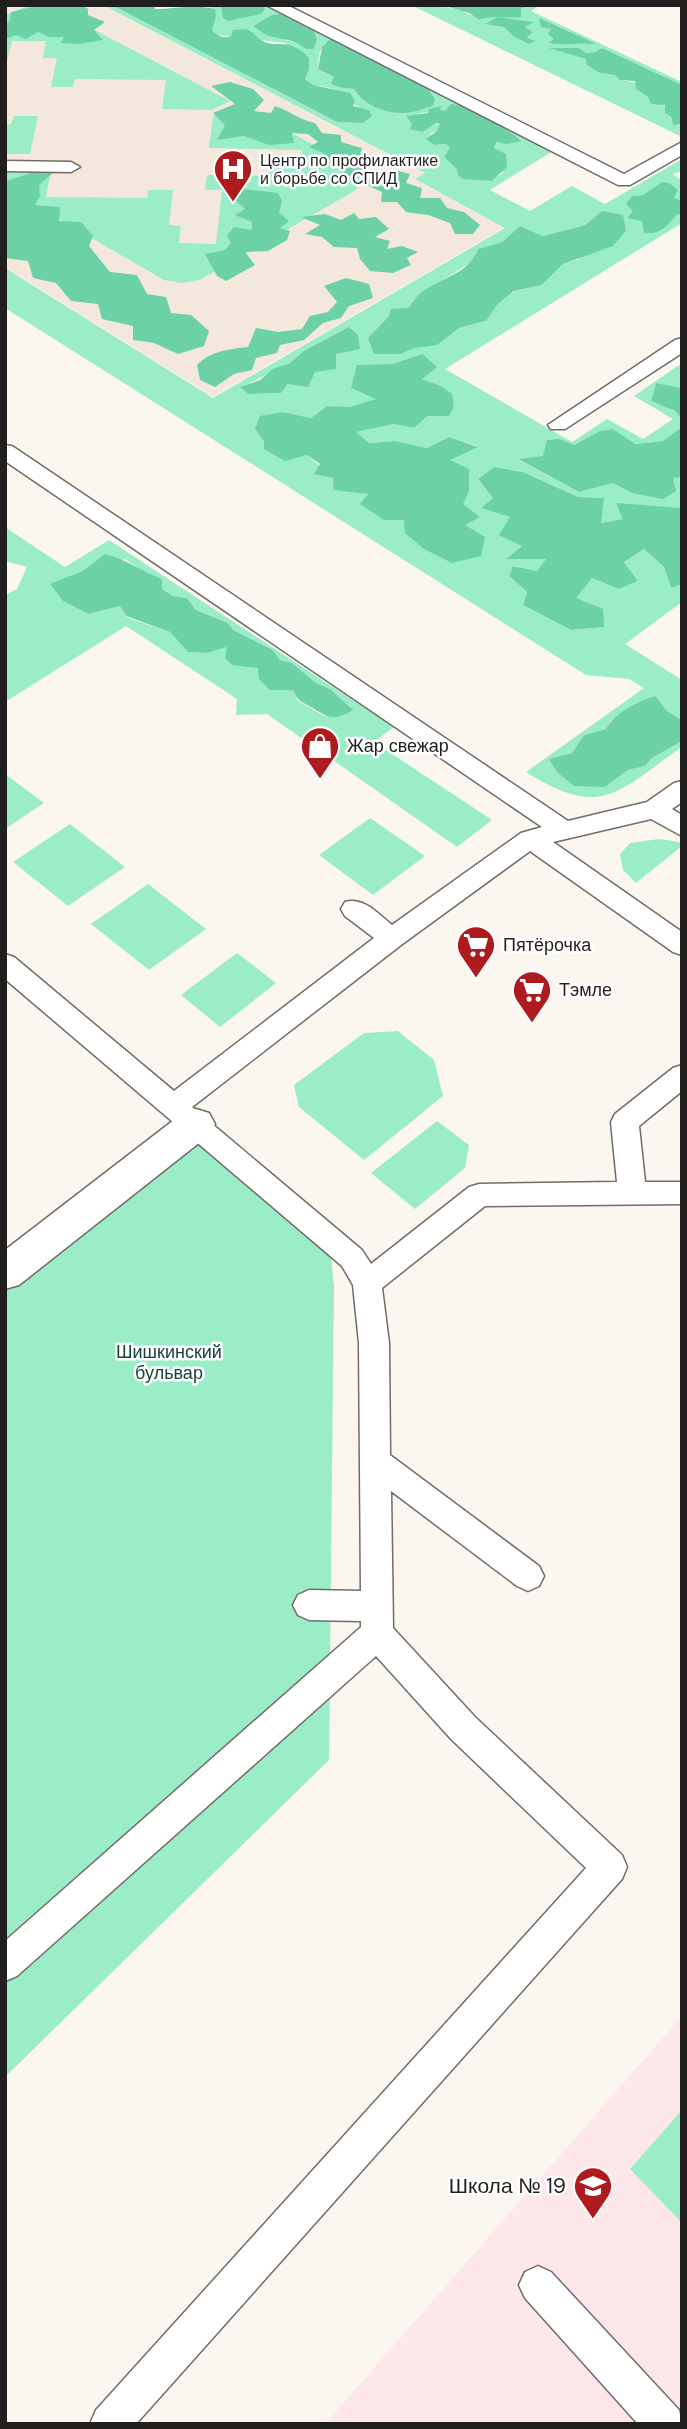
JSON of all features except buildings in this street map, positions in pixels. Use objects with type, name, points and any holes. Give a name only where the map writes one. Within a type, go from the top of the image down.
[{"type":"street","points":[[5,1273],[185,1115]]},
{"type":"lane","points":[[274,5],[624,181],[682,147]]},
{"type":"lane","points":[[5,166],[72,167]]},
{"type":"lane","points":[[558,425],[682,344]]},
{"type":"lane","points":[[5,451],[565,831]]},
{"type":"lane","points":[[185,1115],[392,938],[530,839],[655,809],[682,789]]},
{"type":"lane","points":[[655,809],[682,827]]},
{"type":"lane","points":[[530,839],[682,945]]},
{"type":"lane","points":[[354,909],[392,938]]},
{"type":"lane","points":[[5,964],[352,1258],[368,1283],[374,1343],[377,1620],[463,1728],[610,1867],[110,2424]]},
{"type":"lane","points":[[632,1194],[625,1122],[682,1075]]},
{"type":"lane","points":[[368,1283],[479,1195],[682,1193]]},
{"type":"lane","points":[[376,1462],[528,1576]]},
{"type":"lane","points":[[309,1605],[377,1620]]},
{"type":"lane","points":[[5,1964],[377,1620]]},
{"type":"lane","points":[[538,2286],[665,2424]]},
{"type":"shaded area","name":"Центр по профилактике и борьбе со СПИД","points":[[5,5],[103,5],[426,174],[416,180],[505,227],[213,397],[5,267]]},
{"type":"shaded area","name":"Школа № 19","points":[[682,2016],[682,2424],[325,2424]]},
{"type":"green space","points":[[41,5],[82,5],[88,9],[88,15],[105,22],[94,30],[103,40],[79,44],[61,43],[64,37],[49,37],[38,32],[26,39],[16,35],[5,39],[5,23],[9,22],[11,12]]},
{"type":"green space","points":[[44,5],[230,101],[212,110],[162,109],[166,80],[75,79],[73,87],[51,87],[57,58],[43,58],[46,41],[12,41],[5,69],[5,15],[28,6]]},
{"type":"green space","points":[[103,5],[112,5],[337,122],[363,123],[371,116],[331,88],[313,85],[304,78],[309,69],[286,43],[217,35],[212,30],[215,9],[200,5],[221,7],[223,17],[238,19],[265,9],[263,5],[266,5],[553,151],[490,190],[530,211],[572,186],[605,204],[682,159],[682,171],[673,174],[682,181],[682,201],[674,198],[678,190],[662,182],[643,195],[632,196],[676,215],[682,214],[682,223],[445,369],[572,442],[607,419],[643,439],[673,419],[634,396],[682,363],[682,388],[656,383],[651,401],[676,412],[681,421],[682,427],[663,441],[634,444],[613,429],[600,431],[574,445],[560,439],[543,456],[519,460],[579,492],[613,483],[632,493],[682,477],[682,508],[617,504],[624,519],[600,523],[604,498],[578,497],[523,472],[494,467],[478,479],[493,498],[482,508],[510,517],[522,546],[507,559],[547,558],[537,571],[514,566],[509,576],[527,592],[523,605],[571,630],[604,627],[575,598],[592,578],[619,589],[638,581],[624,562],[644,549],[664,567],[671,588],[682,584],[682,602],[625,644],[682,680],[682,720],[667,711],[655,697],[612,720],[606,729],[584,735],[572,753],[550,759],[605,787],[628,770],[645,766],[652,758],[682,741],[682,747],[641,777],[608,794],[592,797],[573,795],[526,772],[644,688],[629,679],[586,675],[5,308],[5,268],[213,398],[505,228],[415,179],[425,173]],"holes":[[[291,19],[317,41],[314,49],[268,34],[253,26]],[[325,43],[340,44],[427,88],[422,108],[394,112],[375,107],[354,89],[332,83],[334,77],[318,69],[319,53]],[[463,107],[515,134],[498,142],[494,148],[503,173],[486,180],[472,177],[458,168],[444,157],[451,148],[446,144],[435,145],[430,134],[437,131],[440,125],[436,123],[429,127],[412,123],[420,113]],[[602,211],[579,259],[563,264],[542,285],[515,291],[498,304],[486,321],[459,328],[437,344],[401,354],[368,338],[389,316],[409,309],[413,300],[474,260],[478,249],[502,242],[520,226],[543,236],[585,225]],[[322,343],[281,393],[248,394],[241,387],[291,362]],[[422,354],[422,379],[441,386],[414,428],[394,424],[355,432],[369,443],[395,441],[427,448],[449,437],[477,446],[449,460],[463,504],[464,525],[404,519],[361,504],[368,494],[333,477],[307,455],[264,449],[264,441],[283,412],[311,418],[327,406],[350,408],[378,399],[357,366],[392,364]]]},
{"type":"green space","points":[[112,5],[154,5],[155,9],[215,9],[212,30],[216,34],[228,37],[233,30],[247,29],[266,43],[295,47],[309,58],[305,79],[313,85],[350,93],[355,101],[353,106],[369,110],[372,116],[363,123],[337,122]]},
{"type":"green space","points":[[215,5],[263,5],[265,9],[261,14],[228,21],[223,18],[221,7]]},
{"type":"green space","points":[[411,5],[455,9],[479,20],[490,17],[521,16],[521,9],[527,5],[540,5],[531,11],[682,82],[682,85],[602,48],[585,53],[579,48],[552,48],[586,59],[600,73],[615,75],[620,80],[646,88],[666,108],[673,125],[682,124],[682,137]],"holes":[[[497,17],[533,22],[525,27],[533,32],[527,36],[534,41],[529,44],[514,37],[504,27],[486,23]]]},
{"type":"green space","points":[[442,5],[527,5],[521,9],[521,17],[490,17],[479,20],[469,13]]},
{"type":"green space","points":[[280,14],[314,31],[317,40],[314,49],[306,49],[294,42],[268,35],[253,26],[272,15]]},
{"type":"green space","points":[[497,17],[534,22],[525,27],[533,32],[527,37],[535,41],[529,44],[514,37],[504,27],[485,24]]},
{"type":"green space","points":[[539,18],[596,44],[549,43],[554,39],[548,34],[551,29],[541,27]]},
{"type":"green space","points":[[330,39],[427,88],[435,99],[433,106],[395,113],[364,101],[354,89],[331,84],[334,77],[318,69],[322,47]]},
{"type":"green space","points":[[549,48],[579,48],[586,53],[602,48],[682,85],[682,124],[673,125],[671,117],[665,113],[665,105],[651,104],[648,97],[636,89],[635,81],[620,80],[615,75],[600,73],[587,65],[586,59]]},
{"type":"green space","points":[[230,82],[253,89],[264,100],[254,111],[271,113],[275,106],[315,123],[322,133],[341,135],[341,142],[362,148],[360,156],[381,161],[379,166],[363,168],[358,176],[340,176],[341,165],[323,163],[323,153],[309,147],[318,142],[308,134],[292,133],[294,143],[269,145],[244,136],[217,140],[225,125],[213,113],[235,104],[211,86]]},
{"type":"green space","points":[[238,104],[364,172],[365,180],[354,191],[200,280],[182,283],[164,280],[5,188],[5,170],[51,171],[46,197],[147,198],[148,190],[173,190],[169,225],[181,226],[179,243],[216,244],[222,190],[205,190],[207,175],[268,176],[269,167],[301,167],[302,150],[209,148],[213,116]]},
{"type":"green space","points":[[451,104],[488,119],[521,141],[507,144],[497,142],[494,148],[506,154],[507,167],[492,181],[463,179],[458,175],[457,169],[444,157],[450,148],[446,144],[435,145],[426,139],[437,131],[440,124],[436,123],[422,132],[410,129],[412,124],[406,116],[428,113],[429,109],[441,106],[440,110],[445,111]]},
{"type":"green space","points":[[14,116],[38,116],[30,154],[5,154],[5,125],[11,124]]},
{"type":"green space","points":[[395,170],[410,174],[406,183],[422,188],[420,198],[440,198],[447,208],[464,212],[480,225],[473,234],[455,234],[450,223],[428,215],[406,212],[397,202],[381,202],[382,192],[366,185],[373,176]]},
{"type":"green space","points":[[37,171],[54,172],[39,185],[40,196],[35,205],[60,207],[59,221],[81,222],[93,236],[89,246],[110,272],[137,275],[147,294],[166,297],[171,313],[191,315],[209,331],[204,346],[178,354],[154,343],[133,340],[133,326],[102,319],[98,304],[71,301],[56,283],[33,278],[28,261],[5,258],[7,181]]},
{"type":"green space","points":[[662,182],[669,183],[678,190],[674,198],[682,201],[682,214],[676,215],[658,231],[644,233],[642,221],[627,218],[633,211],[626,204],[632,196],[643,195]]},
{"type":"green space","points":[[244,189],[278,193],[282,201],[279,212],[289,221],[280,228],[290,231],[287,240],[268,251],[245,252],[255,265],[226,281],[217,276],[205,254],[225,250],[231,243],[227,235],[234,227],[252,230],[252,222],[235,215],[245,209],[234,199]]},
{"type":"green space","points":[[602,211],[623,215],[626,231],[613,246],[563,264],[542,285],[514,291],[498,304],[486,321],[459,328],[437,345],[415,348],[401,354],[374,354],[368,338],[389,316],[391,309],[409,308],[424,291],[465,267],[478,249],[502,242],[520,226],[543,236],[585,225]]},
{"type":"green space","points":[[354,213],[359,219],[376,217],[389,229],[375,237],[390,241],[387,249],[402,246],[418,252],[407,258],[411,265],[393,273],[370,271],[360,259],[357,248],[334,247],[322,237],[305,234],[320,225],[301,217],[325,214],[341,220]]},
{"type":"green space","points":[[346,278],[369,284],[373,298],[349,306],[341,318],[323,323],[304,340],[280,345],[277,353],[256,358],[252,370],[234,374],[215,387],[200,380],[197,365],[202,360],[227,350],[248,347],[256,328],[278,332],[302,329],[310,316],[328,312],[337,302],[324,286]]},
{"type":"green space","points":[[349,327],[358,335],[360,349],[336,354],[336,369],[315,372],[308,387],[288,384],[281,393],[248,394],[240,387],[260,380],[273,369],[290,363],[304,351]]},
{"type":"green space","points":[[422,354],[437,367],[422,379],[441,386],[452,394],[454,406],[449,416],[427,416],[414,428],[394,424],[356,432],[369,443],[395,441],[427,448],[449,437],[478,447],[450,460],[469,469],[469,491],[463,504],[480,517],[465,525],[485,537],[481,556],[452,563],[424,549],[405,533],[404,520],[384,520],[360,504],[368,494],[334,490],[333,478],[314,474],[320,464],[307,455],[285,461],[264,449],[264,441],[255,429],[260,416],[283,412],[311,418],[327,406],[350,407],[376,399],[351,388],[357,365],[392,364]]},
{"type":"green space","points":[[656,383],[682,388],[682,420],[675,411],[651,401]]},
{"type":"green space","points":[[682,427],[682,477],[673,478],[676,491],[663,499],[632,493],[613,483],[579,492],[518,459],[543,456],[547,440],[560,439],[574,445],[600,431],[613,429],[635,444],[663,441]]},
{"type":"green space","points":[[494,467],[523,472],[578,497],[604,498],[601,523],[623,519],[616,503],[682,508],[682,584],[671,588],[664,567],[644,549],[624,562],[638,581],[619,589],[592,578],[576,598],[603,609],[604,627],[571,630],[523,605],[527,592],[509,576],[513,566],[537,571],[546,559],[506,559],[522,546],[499,535],[510,517],[481,508],[493,498],[478,479]]},
{"type":"green space","points":[[5,527],[65,567],[109,540],[394,727],[374,742],[492,820],[457,847],[267,714],[236,715],[237,699],[126,626],[5,702],[5,595],[17,589],[27,567],[5,561]],"holes":[[[125,559],[145,573],[161,579],[162,589],[173,596],[187,598],[196,610],[228,623],[233,630],[273,650],[280,660],[292,663],[316,683],[330,689],[352,710],[324,716],[297,700],[293,690],[227,646],[207,653],[188,652],[170,632],[126,617],[120,606],[90,614],[63,601],[51,585]]]},
{"type":"green space","points":[[105,554],[162,579],[162,589],[173,596],[187,598],[196,610],[228,623],[233,630],[273,650],[280,660],[292,663],[316,683],[330,689],[353,710],[330,717],[301,701],[293,690],[270,690],[259,679],[258,668],[232,665],[225,658],[227,647],[207,653],[188,652],[170,632],[126,616],[120,606],[89,614],[63,601],[50,584],[83,571]]},
{"type":"green space","points":[[655,696],[667,711],[682,720],[682,741],[652,758],[645,766],[628,770],[605,787],[574,786],[557,772],[549,759],[572,753],[584,735],[606,729],[621,712]]},
{"type":"green space","points":[[5,774],[44,803],[5,829]]},
{"type":"green space","points":[[370,818],[425,856],[373,895],[319,855]]},
{"type":"green space","points":[[70,824],[125,867],[68,906],[13,862]]},
{"type":"green space","points":[[659,839],[679,842],[682,846],[636,883],[623,870],[620,854],[630,843]]},
{"type":"green space","points":[[148,884],[206,929],[149,970],[91,924]]},
{"type":"green space","points":[[237,953],[276,983],[220,1027],[181,995]]},
{"type":"green space","points":[[398,1031],[434,1060],[443,1096],[364,1160],[299,1107],[294,1085],[364,1033]]},
{"type":"green space","points":[[437,1121],[469,1145],[465,1168],[415,1209],[371,1173]]},
{"type":"green space","name":"Шишкинский бульвар","points":[[179,1127],[331,1255],[334,1287],[329,1760],[5,2077],[5,1263]]},
{"type":"green space","points":[[682,2110],[682,2223],[630,2169]]},
{"type":"place","name":"Центр по профилактике и борьбе со СПИД","points":[[233,203]]},
{"type":"place","name":"Жар свежар","points":[[320,780]]},
{"type":"place","name":"Пятёрочка","points":[[476,979]]},
{"type":"place","name":"Тэмле","points":[[532,1024]]},
{"type":"place","name":"Школа № 19","points":[[593,2220]]}]
